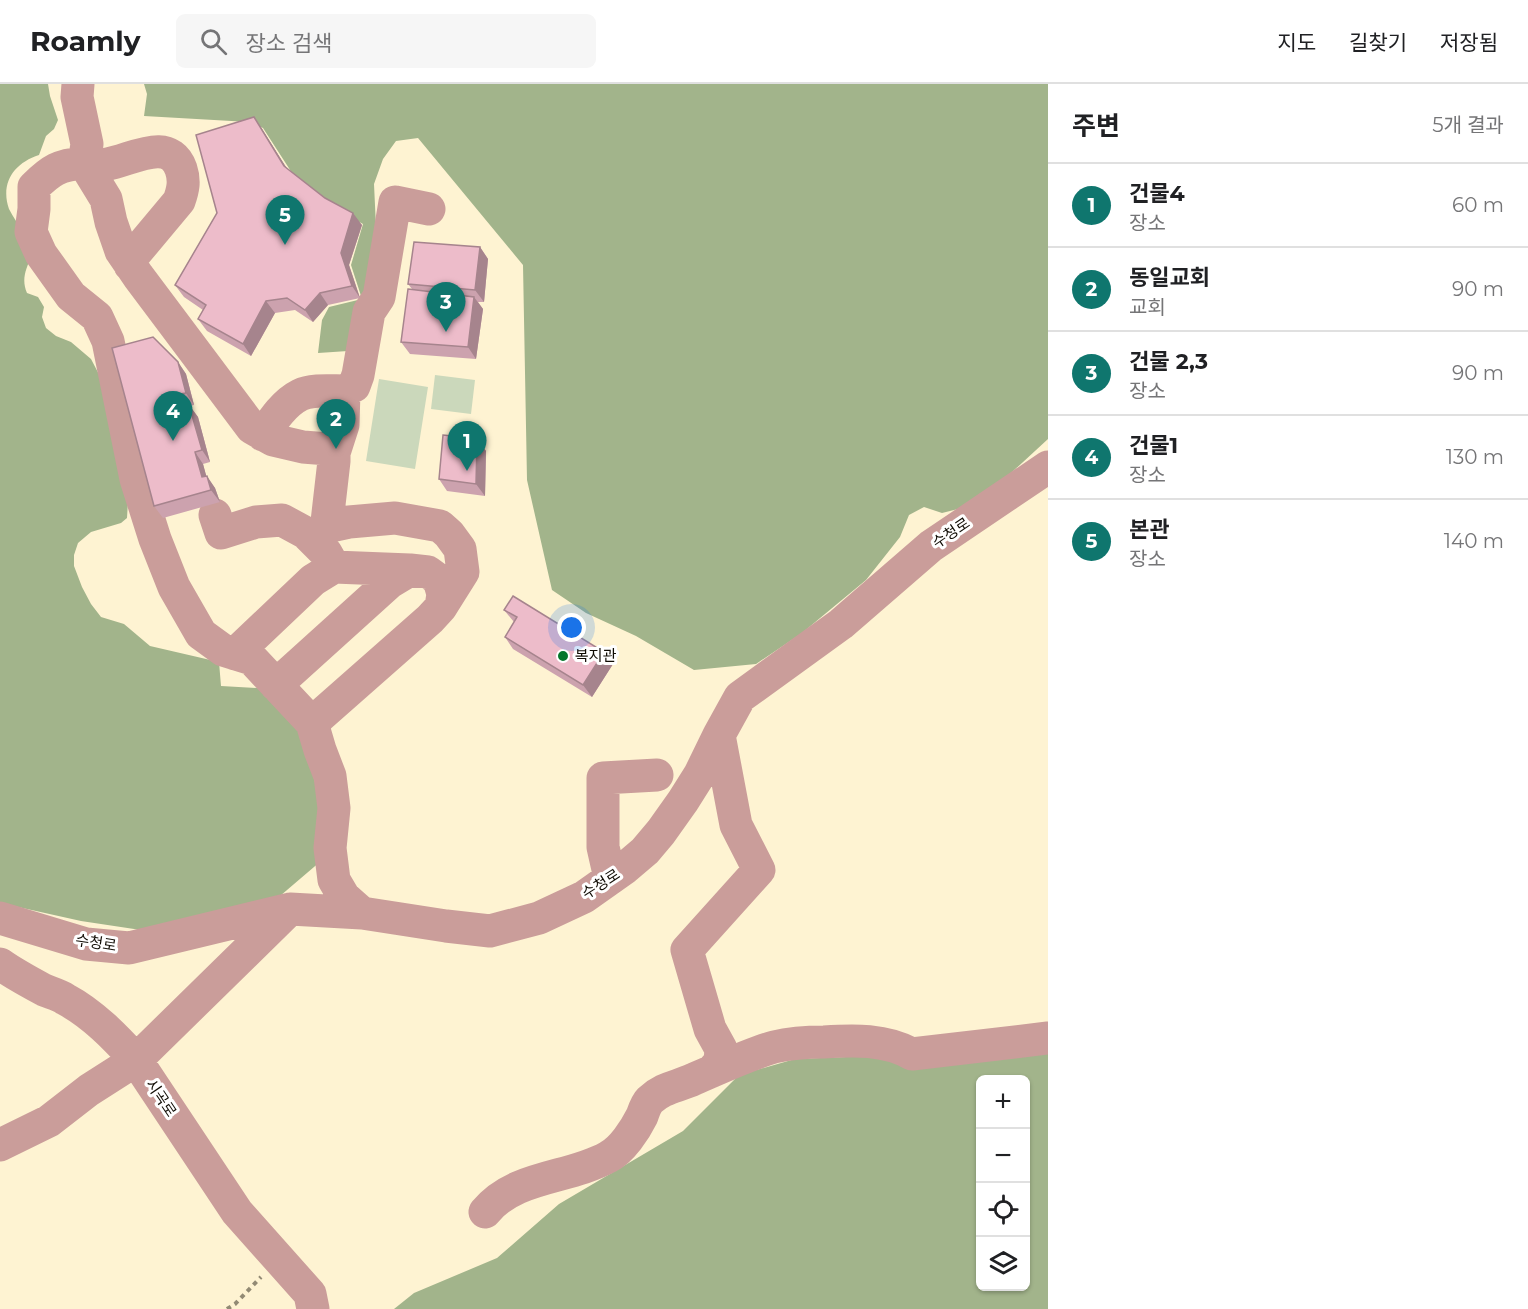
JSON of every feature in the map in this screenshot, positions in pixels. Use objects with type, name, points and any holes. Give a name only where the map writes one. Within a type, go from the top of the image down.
[{"type":"street","points":[[78,84],[77,97],[87,144],[84,163],[106,199],[121,252],[130,265],[252,428],[273,440],[303,447],[328,449],[334,453]]},
{"type":"street","points":[[130,265],[133,256],[145,240],[179,201],[184,181],[178,161],[161,152],[151,152],[106,165],[70,164],[51,171],[34,188],[31,232],[41,254],[71,296],[97,317],[108,341],[136,479],[155,539],[174,587],[201,634],[223,650],[252,659],[312,723],[330,776],[334,808],[330,848],[334,880],[344,897],[362,913]]},
{"type":"street","points":[[263,435],[274,418],[301,394],[344,391],[354,386],[369,312],[379,297],[395,202],[429,209]]},
{"type":"street","points":[[312,723],[430,619],[441,607],[463,572],[460,549],[440,526],[395,518],[335,525],[327,522],[334,453],[343,425],[344,391]]},
{"type":"street","name":"수청로","points":[[0,918],[87,944],[129,948],[291,909],[362,913],[490,931],[539,918],[584,897],[645,851],[661,832],[700,774],[740,697],[841,624],[932,546],[1048,467]]},
{"type":"street","points":[[215,515],[221,533],[256,522],[282,520],[306,533],[326,553],[334,567]]},
{"type":"street","points":[[235,654],[313,580],[334,567],[428,572],[439,580],[443,594],[441,607]]},
{"type":"street","points":[[276,685],[390,582],[410,570]]},
{"type":"street","points":[[712,1071],[720,1062],[721,1049],[710,1029],[687,950],[759,870],[736,825],[719,735]]},
{"type":"street","points":[[610,878],[603,847],[603,778],[657,775]]},
{"type":"street","points":[[0,1145],[49,1121],[89,1090],[136,1060],[291,909]]},
{"type":"street","name":"시곡로","points":[[0,964],[12,973],[65,999],[87,1014],[111,1034],[136,1060],[237,1212],[310,1294],[313,1309]]},
{"type":"street","points":[[485,1212],[493,1202],[522,1186],[607,1158],[621,1149],[648,1101],[666,1088],[681,1085],[774,1047],[795,1043],[853,1040],[878,1042],[901,1048],[912,1054],[1048,1038]]},
{"type":"path","points":[[227,1309],[261,1278],[273,1252]]},
{"type":"green space","points":[[0,84],[48,84],[58,120],[54,129],[46,136],[39,155],[22,163],[11,175],[6,191],[7,200],[9,209],[32,255],[24,279],[27,293],[38,297],[44,307],[42,317],[46,328],[56,336],[71,342],[91,359],[104,384],[128,501],[127,518],[121,523],[91,532],[78,543],[74,555],[74,566],[82,587],[101,617],[124,624],[150,646],[219,662],[221,686],[258,688],[298,729],[312,764],[321,820],[321,861],[280,896],[154,932],[81,921],[0,903]]},
{"type":"green space","points":[[144,84],[1048,84],[1048,439],[999,484],[970,506],[942,513],[924,507],[909,515],[900,537],[866,580],[802,633],[756,664],[694,670],[636,636],[586,613],[552,590],[527,480],[523,265],[418,138],[396,141],[383,159],[374,184],[376,227],[381,239],[348,351],[318,353],[322,320],[329,307],[362,299],[351,265],[363,224],[333,207],[294,176],[263,128],[249,122],[144,116],[147,94]]},
{"type":"green space","points":[[435,375],[475,380],[471,414],[431,409]]},
{"type":"green space","points":[[379,379],[428,387],[415,469],[366,461]]},
{"type":"green space","points":[[1048,1049],[1048,1309],[394,1309],[414,1293],[497,1258],[559,1204],[683,1131],[739,1075],[795,1059]]},
{"type":"building","points":[[254,117],[284,166],[325,198],[353,213],[341,253],[352,286],[320,293],[305,310],[287,298],[266,301],[243,344],[198,319],[206,305],[175,285],[217,213],[196,135]]},
{"type":"building","points":[[414,242],[480,247],[475,290],[408,284]]},
{"type":"building","points":[[408,289],[474,297],[468,347],[401,342]]},
{"type":"building","points":[[153,337],[178,362],[186,393],[179,394],[183,407],[189,405],[202,450],[195,452],[202,477],[207,476],[211,490],[154,506],[112,348]]},
{"type":"building","points":[[443,435],[477,439],[476,484],[439,479]]},
{"type":"building","name":"복지관","points":[[513,596],[604,652],[583,685],[505,637],[517,617],[504,610]]},
{"type":"place","name":"본관","points":[[285,245]]},
{"type":"place","name":"건물 2,3","points":[[446,332]]},
{"type":"place","name":"건물1","points":[[173,441]]},
{"type":"place","name":"동일교회","points":[[336,449]]},
{"type":"place","name":"건물4","points":[[467,471]]},
{"type":"place","name":"복지관","points":[[563,656]]}]
